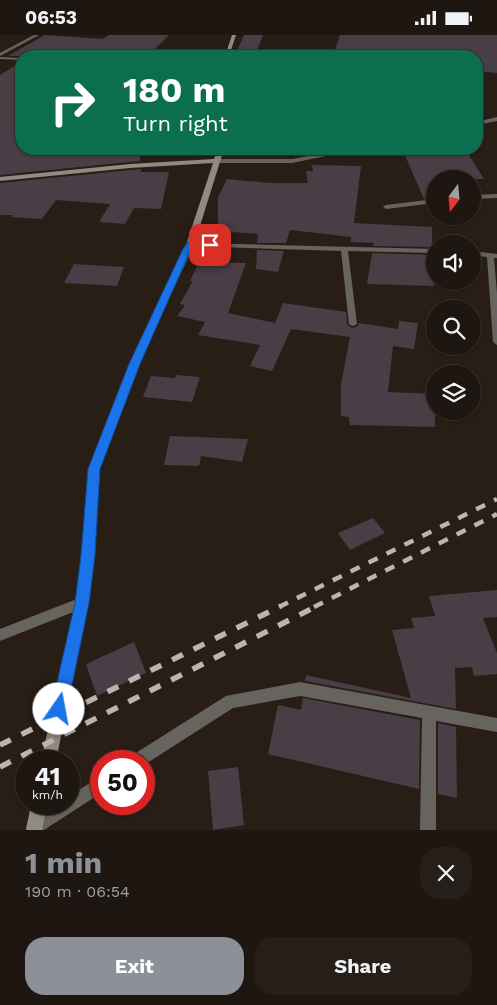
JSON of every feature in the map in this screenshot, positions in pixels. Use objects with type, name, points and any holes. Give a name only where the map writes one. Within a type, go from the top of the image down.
[{"type":"main road","points":[[229,50],[234,35]]},
{"type":"main road","points":[[50,750],[82,603],[88,555],[94,469],[134,364],[190,245],[218,155]]},
{"type":"main road","points":[[0,179],[130,166],[216,161]]},
{"type":"main road","points":[[34,829],[37,815]]},
{"type":"street","points":[[0,56],[12,47],[37,35]]},
{"type":"street","points":[[0,47],[12,47]]},
{"type":"street","points":[[0,56],[15,58]]},
{"type":"street","points":[[483,122],[497,119]]},
{"type":"street","points":[[216,161],[292,161],[324,155]]},
{"type":"street","points":[[481,196],[497,195]]},
{"type":"street","points":[[386,207],[426,202]]},
{"type":"street","points":[[190,245],[426,251]]},
{"type":"street","points":[[344,249],[353,324]]},
{"type":"street","points":[[481,254],[494,255],[497,342]]},
{"type":"street","points":[[0,635],[82,603]]},
{"type":"street","points":[[153,750],[231,701],[300,689],[497,725]]},
{"type":"street","points":[[428,830],[429,713]]},
{"type":"street","points":[[34,829],[90,791]]},
{"type":"building","points":[[45,35],[103,39],[109,35],[169,35],[154,50],[19,50]]},
{"type":"building","points":[[244,35],[263,35],[257,50],[237,50]]},
{"type":"building","points":[[340,35],[497,35],[497,73],[483,72],[483,50],[335,50]]},
{"type":"building","points":[[15,66],[15,155],[140,155],[140,161],[0,175],[0,75]]},
{"type":"building","points":[[405,155],[469,155],[478,170],[426,170],[426,199],[424,199]]},
{"type":"building","points":[[312,165],[361,166],[354,223],[432,227],[432,235],[426,235],[426,247],[373,246],[374,243],[351,242],[351,237],[290,230],[286,243],[257,243],[258,234],[218,231],[218,197],[227,179],[270,183],[308,183],[306,171],[313,171]]},
{"type":"building","points":[[141,169],[141,172],[169,172],[161,209],[134,208],[125,224],[99,222],[110,204],[56,200],[42,219],[0,215],[0,183]]},
{"type":"building","points":[[257,250],[284,251],[278,272],[256,269]]},
{"type":"building","points":[[372,253],[426,255],[426,286],[367,284]]},
{"type":"building","points":[[201,262],[246,263],[228,313],[275,323],[283,303],[346,312],[347,324],[352,328],[358,326],[359,323],[398,329],[399,321],[418,323],[414,349],[393,346],[388,392],[426,394],[426,420],[435,420],[435,427],[350,425],[349,417],[341,416],[341,384],[350,337],[291,329],[272,371],[250,366],[260,345],[198,335],[205,322],[177,316],[185,305],[180,304],[193,281],[190,281],[198,264]]},
{"type":"building","points":[[74,264],[124,267],[117,286],[64,283]]},
{"type":"building","points":[[176,375],[200,377],[192,402],[143,397],[151,376],[175,378]]},
{"type":"building","points":[[170,436],[248,439],[242,462],[201,456],[199,466],[164,465]]},
{"type":"building","points":[[373,518],[385,533],[350,550],[338,533]]},
{"type":"building","points":[[497,590],[497,617],[483,618],[497,653],[497,674],[474,676],[472,667],[455,668],[456,709],[305,681],[306,675],[411,698],[392,630],[414,628],[411,618],[435,616],[429,596]]},
{"type":"building","points":[[134,642],[146,673],[97,696],[86,664]]},
{"type":"building","points":[[303,698],[420,720],[419,789],[268,754],[278,705],[301,710]]},
{"type":"building","points":[[438,723],[456,727],[457,798],[438,794]]},
{"type":"building","points":[[238,767],[244,825],[213,830],[208,771]]},
{"type":"railway","points":[[279,607],[497,499]]},
{"type":"railway","points":[[314,607],[497,514]]},
{"type":"railway","points":[[0,745],[281,606]]},
{"type":"railway","points":[[0,767],[317,606]]},
{"type":"route","points":[[59,709],[82,603],[88,555],[94,469],[134,364],[187,249],[190,245],[210,245]]}]
